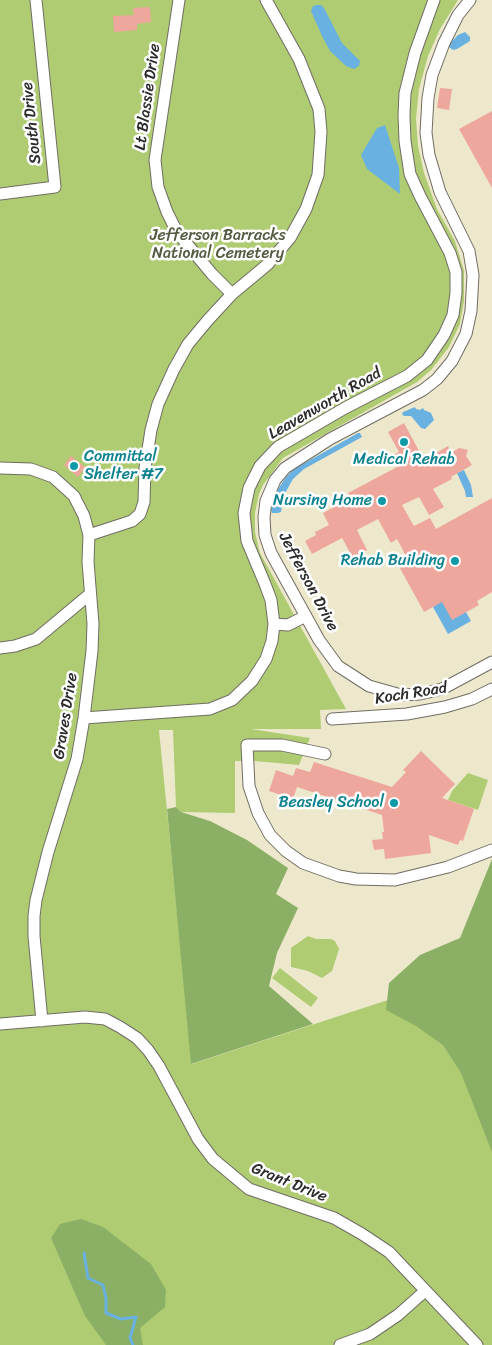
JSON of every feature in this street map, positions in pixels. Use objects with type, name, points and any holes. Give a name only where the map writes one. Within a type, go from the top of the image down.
[{"type":"street","name":"South Drive","points":[[0,194],[55,187],[36,0]]},
{"type":"street","name":"Lt Blassie Drive","points":[[179,0],[155,160],[158,187],[177,232],[212,274],[232,294]]},
{"type":"street","points":[[88,535],[132,521],[140,514],[144,502],[145,468],[151,430],[158,404],[174,369],[188,344],[208,320],[232,294],[268,264],[290,238],[306,209],[318,175],[321,132],[320,109],[299,59],[266,0]]},
{"type":"street","name":"Leavenworth Road","points":[[84,718],[210,710],[232,700],[252,681],[266,659],[272,641],[274,624],[271,600],[266,584],[246,541],[244,513],[249,488],[260,466],[278,447],[345,408],[407,376],[427,360],[444,335],[453,315],[456,272],[450,253],[410,174],[404,124],[406,87],[415,53],[434,0]]},
{"type":"street","name":"Jefferson Drive","points":[[470,0],[444,43],[432,75],[428,98],[426,134],[429,154],[440,192],[469,251],[473,275],[471,311],[466,334],[452,361],[437,379],[423,390],[309,452],[285,468],[274,480],[266,501],[264,517],[265,535],[271,553],[319,640],[338,666],[369,686],[401,695],[420,694],[442,688],[492,662]]},
{"type":"street","name":"Graves Drive","points":[[0,468],[31,469],[53,477],[74,496],[84,516],[88,535],[93,624],[92,651],[84,718],[77,759],[48,852],[36,900],[34,936],[42,1021]]},
{"type":"street","points":[[0,648],[16,646],[36,638],[90,594]]},
{"type":"street","points":[[274,624],[288,625],[306,616]]},
{"type":"street","name":"Koch Road","points":[[332,719],[407,714],[445,707],[472,699],[492,689]]},
{"type":"street","points":[[325,754],[282,745],[247,745],[249,786],[258,813],[270,835],[286,851],[304,863],[338,876],[356,879],[395,880],[448,867],[492,850]]},
{"type":"street","name":"Grant Drive","points":[[0,1024],[86,1017],[105,1019],[120,1026],[137,1038],[148,1050],[159,1066],[198,1140],[213,1159],[249,1189],[334,1218],[389,1252],[476,1345]]},
{"type":"street","points":[[340,1345],[370,1334],[398,1315],[426,1291]]},
{"type":"green space","name":"Jefferson Barracks National Cemetery","points":[[0,0],[458,0],[440,29],[428,56],[419,89],[416,119],[418,146],[424,173],[437,209],[455,241],[464,271],[464,301],[460,324],[449,347],[431,370],[417,382],[283,458],[263,485],[255,513],[255,532],[260,553],[346,709],[320,710],[321,729],[251,729],[310,738],[299,765],[235,761],[235,813],[181,812],[176,807],[173,730],[159,730],[192,1064],[492,966],[492,1345],[0,1345]]},
{"type":"green space","points":[[468,773],[488,780],[478,810],[448,800],[452,791]]},
{"type":"green space","points":[[176,807],[181,812],[210,821],[247,840],[288,868],[276,894],[298,908],[277,953],[269,986],[313,1024],[191,1064],[167,809]]},
{"type":"green space","points":[[492,859],[492,1152],[461,1073],[443,1045],[416,1026],[386,1010],[389,983],[420,955],[460,938]]},
{"type":"green space","points":[[308,936],[316,939],[331,939],[335,941],[339,949],[332,971],[322,978],[308,971],[291,967],[291,948]]},
{"type":"green space","points":[[280,968],[318,998],[311,1007],[272,978]]},
{"type":"green space","points":[[81,1219],[103,1227],[151,1264],[166,1290],[165,1307],[140,1328],[143,1345],[106,1345],[85,1316],[51,1238],[60,1224]]},
{"type":"water","points":[[321,5],[324,8],[342,43],[360,61],[359,66],[354,69],[346,66],[330,51],[311,11],[313,6]]},
{"type":"water","points":[[465,32],[470,37],[470,41],[457,49],[453,50],[449,47],[458,35]]},
{"type":"water","points":[[385,125],[399,168],[400,194],[367,169],[361,155],[377,128]]},
{"type":"water","points":[[415,407],[420,410],[423,408],[431,413],[434,420],[425,429],[421,428],[411,416],[404,416],[402,414]]},
{"type":"water","points":[[358,433],[362,437],[304,469],[293,479],[284,495],[281,512],[272,513],[271,510],[276,492],[294,469]]},
{"type":"water","points":[[464,470],[471,485],[473,497],[466,497],[457,473]]},
{"type":"water","points":[[433,573],[466,612],[471,621],[448,634],[433,607],[436,605]]},
{"type":"pier","points":[[437,666],[443,677],[436,682],[399,686]]},
{"type":"building","points":[[150,7],[151,22],[137,24],[137,30],[114,32],[113,16],[134,15],[133,8]]},
{"type":"building","points":[[440,88],[452,89],[449,110],[437,108]]},
{"type":"building","points":[[492,111],[492,188],[459,129]]},
{"type":"building","points":[[404,423],[424,460],[448,446],[451,453],[459,448],[468,450],[466,456],[472,465],[433,489],[444,507],[429,515],[419,497],[402,505],[414,526],[430,518],[436,529],[492,498],[492,592],[477,601],[479,605],[452,620],[442,602],[424,612],[396,561],[406,556],[397,539],[391,543],[378,519],[357,530],[367,550],[353,558],[342,538],[312,554],[305,541],[316,535],[315,532],[329,525],[323,513],[351,498],[348,493],[399,466],[393,455],[399,452],[388,432]]},
{"type":"building","name":"Committal Shelter #7","points":[[71,456],[85,467],[78,477],[64,465]]},
{"type":"building","name":"Beasley School","points":[[421,751],[455,784],[442,798],[474,809],[463,841],[460,840],[458,845],[429,835],[431,853],[385,859],[384,849],[374,850],[372,840],[383,839],[382,815],[297,787],[293,799],[269,791],[276,770],[293,776],[296,768],[310,772],[314,762],[392,787],[406,772],[403,770]]},
{"type":"waterway","points":[[84,1253],[88,1278],[103,1285],[106,1298],[106,1313],[121,1319],[136,1317],[130,1338],[133,1345]]},
{"type":"place","name":"Medical Rehab","points":[[404,442]]},
{"type":"place","name":"Committal Shelter #7","points":[[74,466]]},
{"type":"place","name":"Nursing Home","points":[[382,501]]},
{"type":"place","name":"Rehab Building","points":[[455,561]]},
{"type":"place","name":"Beasley School","points":[[394,803]]}]
